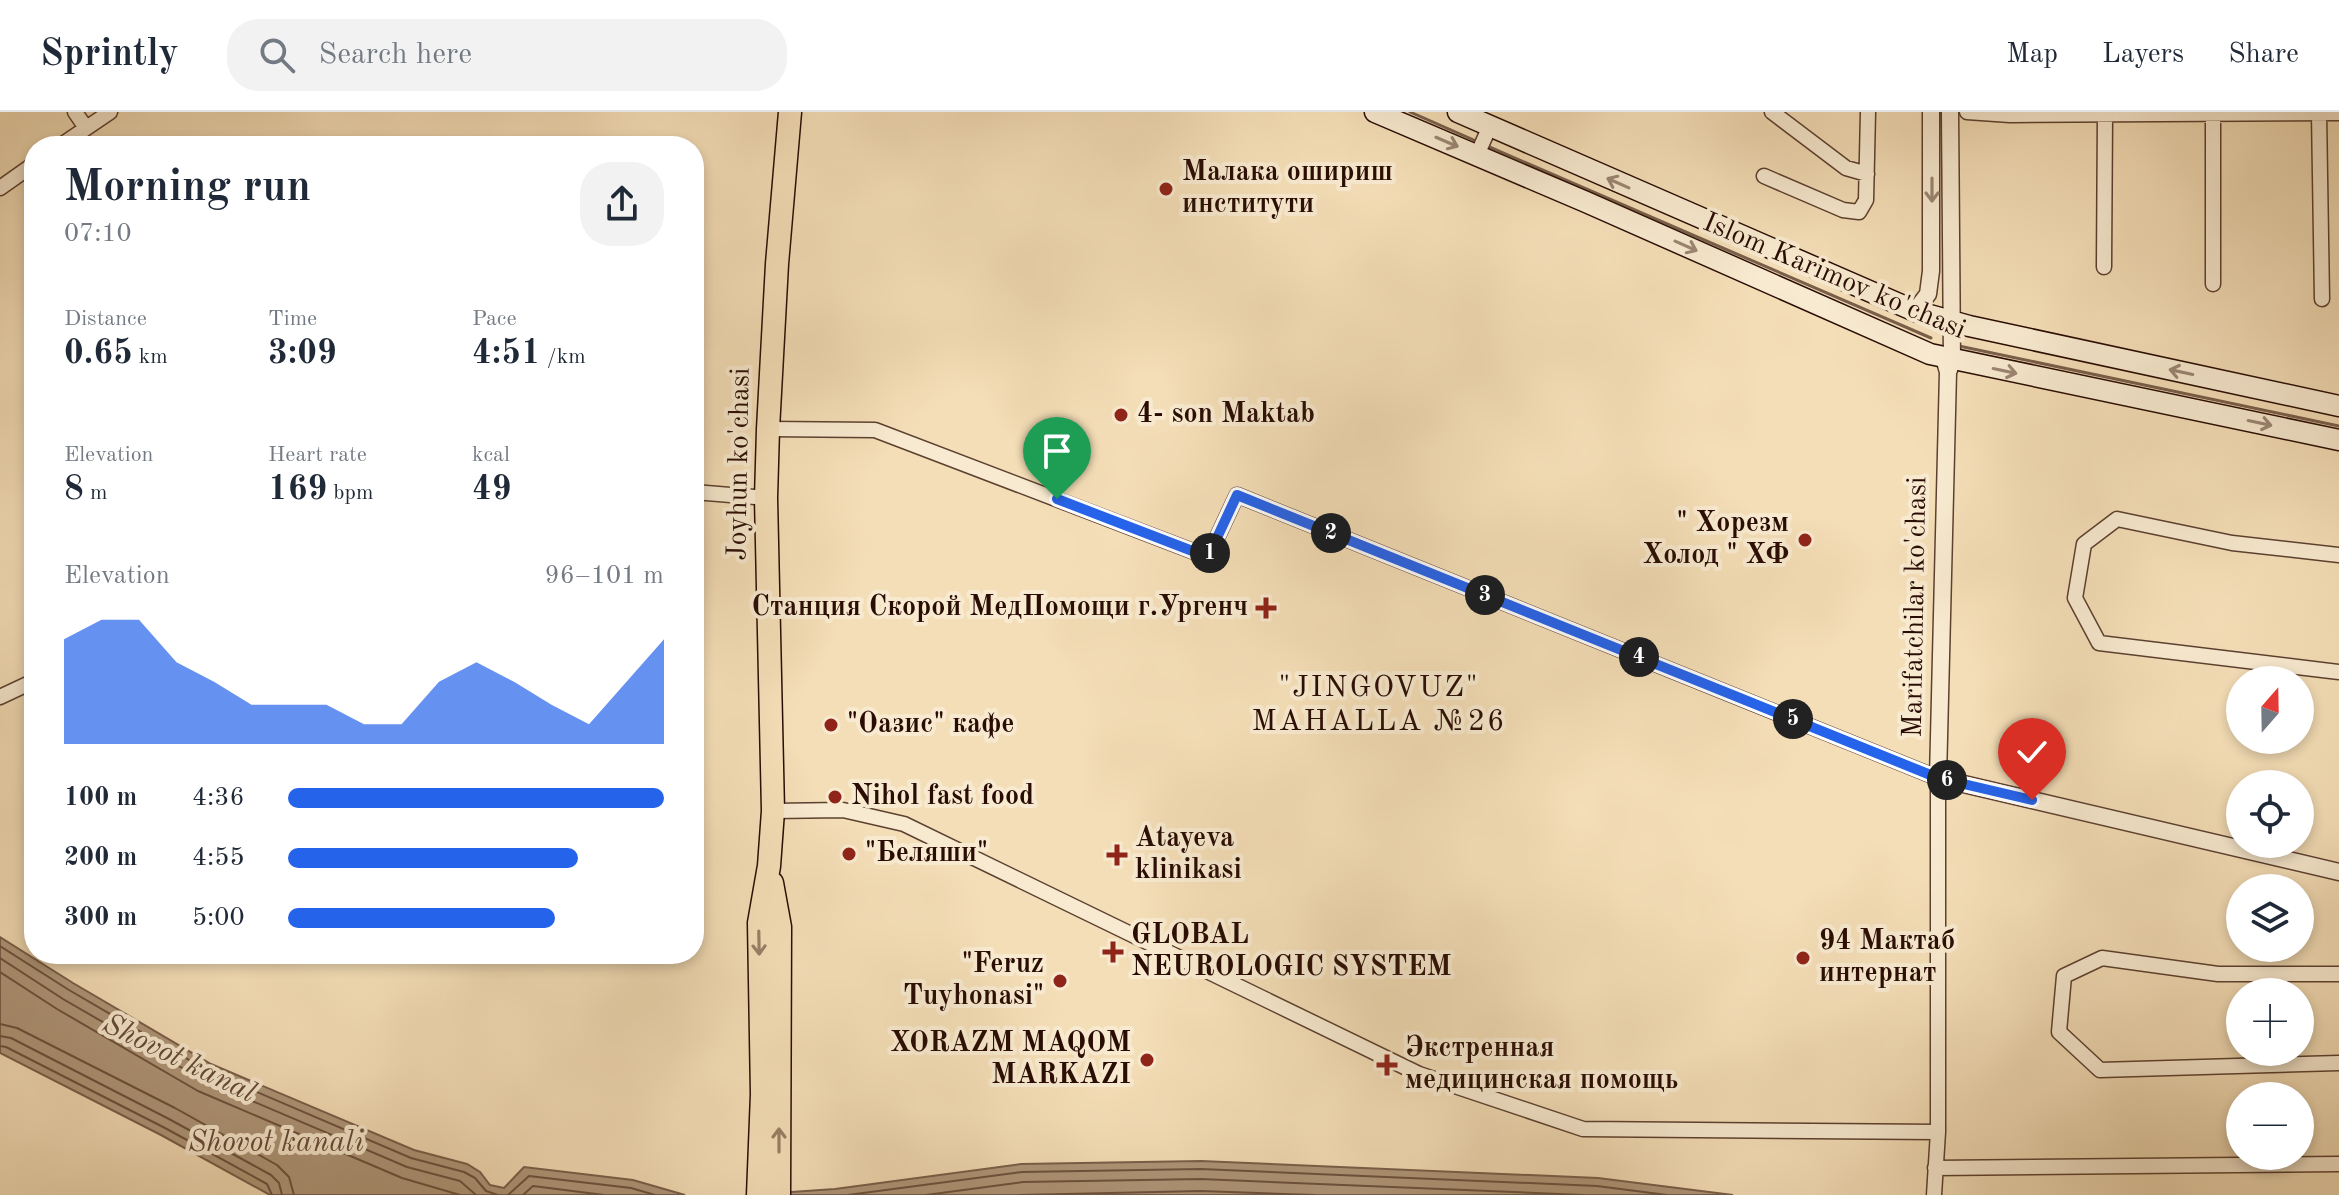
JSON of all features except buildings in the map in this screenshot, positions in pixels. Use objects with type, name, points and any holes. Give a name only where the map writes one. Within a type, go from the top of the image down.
[{"type":"main road","name":"Joyhun ko'chasi","points":[[768,1190],[770,1093],[759,923],[769,866],[773,811],[766,498],[777,264],[790,112]]},
{"type":"main road","name":"Islom Karimov ko'chasi","points":[[1375,112],[1948,363],[2339,440]]},
{"type":"main road","name":"Islom Karimov ko'chasi","points":[[1458,112],[1915,311],[1951,322],[2339,406]]},
{"type":"street","points":[[75,112],[86,128]]},
{"type":"street","points":[[74,136],[110,112]]},
{"type":"street","points":[[1772,112],[1846,168],[1867,174]]},
{"type":"street","points":[[1764,176],[1843,210],[1859,212],[1866,200],[1868,112]]},
{"type":"street","points":[[1915,311],[1928,294],[1931,271],[1931,112]]},
{"type":"street","name":"Marifatchilar ko'chasi","points":[[1934,1195],[1938,1132],[1938,778],[1951,322],[1950,112]]},
{"type":"street","points":[[1967,112],[2010,115],[2339,113]]},
{"type":"street","points":[[2319,113],[2322,299]]},
{"type":"street","points":[[2104,267],[2105,114]]},
{"type":"street","points":[[2213,114],[2213,284]]},
{"type":"street","points":[[1477,155],[1490,126]]},
{"type":"street","points":[[0,188],[24,171]]},
{"type":"street","points":[[768,429],[875,430],[1208,557],[1237,495],[1938,778],[2339,872]]},
{"type":"street","points":[[704,493],[766,498]]},
{"type":"street","points":[[2339,555],[2232,543],[2117,519],[2084,544],[2075,598],[2099,643],[2339,672]]},
{"type":"street","points":[[0,697],[24,686]]},
{"type":"street","points":[[773,811],[843,810],[904,824],[1419,1074],[1583,1129],[1938,1132]]},
{"type":"street","points":[[2339,974],[2218,974],[2102,958],[2064,976],[2059,1032],[2100,1070],[2339,1063]]},
{"type":"street","points":[[1935,1168],[2339,1164]]},
{"type":"water","name":"Shovot kanali","points":[[0,937],[24,952],[24,964],[43,964],[211,1064],[414,1150],[467,1164],[480,1172],[490,1185],[504,1188],[524,1167],[633,1180],[685,1195],[270,1195],[0,1053]]},
{"type":"water","points":[[1201,1161],[1598,1178],[1733,1195],[746,1195],[835,1189],[1021,1164]]},
{"type":"waterway","points":[[1410,112],[1476,141]]},
{"type":"waterway","points":[[1487,146],[1931,338]]},
{"type":"waterway","points":[[1959,346],[2339,426]]},
{"type":"place","name":"Малака ошириш институти","points":[[1166,189]]},
{"type":"place","name":"4- son Maktab","points":[[1121,415]]},
{"type":"place","name":"\" Хорезм Холод \" ХФ","points":[[1805,540]]},
{"type":"place","name":"Станция Скорой МедПомощи г.Ургенч","points":[[1266,608]]},
{"type":"place","name":"\"Оазис\" кафе","points":[[831,725]]},
{"type":"place","name":"Nihol fast food","points":[[835,797]]},
{"type":"place","name":"\"Беляши\"","points":[[849,854]]},
{"type":"place","name":"Atayeva klinikasi","points":[[1117,855]]},
{"type":"place","name":"GLOBAL NEUROLOGIC SYSTEM","points":[[1113,952]]},
{"type":"place","name":"94 Мактаб интернат","points":[[1803,958]]},
{"type":"place","name":"\"Feruz Tuyhonasi\"","points":[[1060,981]]},
{"type":"place","name":"XORAZM MAQOM MARKAZI","points":[[1147,1060]]},
{"type":"place","name":"Экстренная медицинская помощь","points":[[1387,1065]]},
{"type":"district","name":"\"JINGOVUZ\" MAHALLA №26","points":[[1379,705]]},
{"type":"route","points":[[1057,499],[1208,557],[1237,495],[1938,778],[2032,800]]},
{"type":"water label","name":"Shovot kanal","points":[[179,1059]]}]
